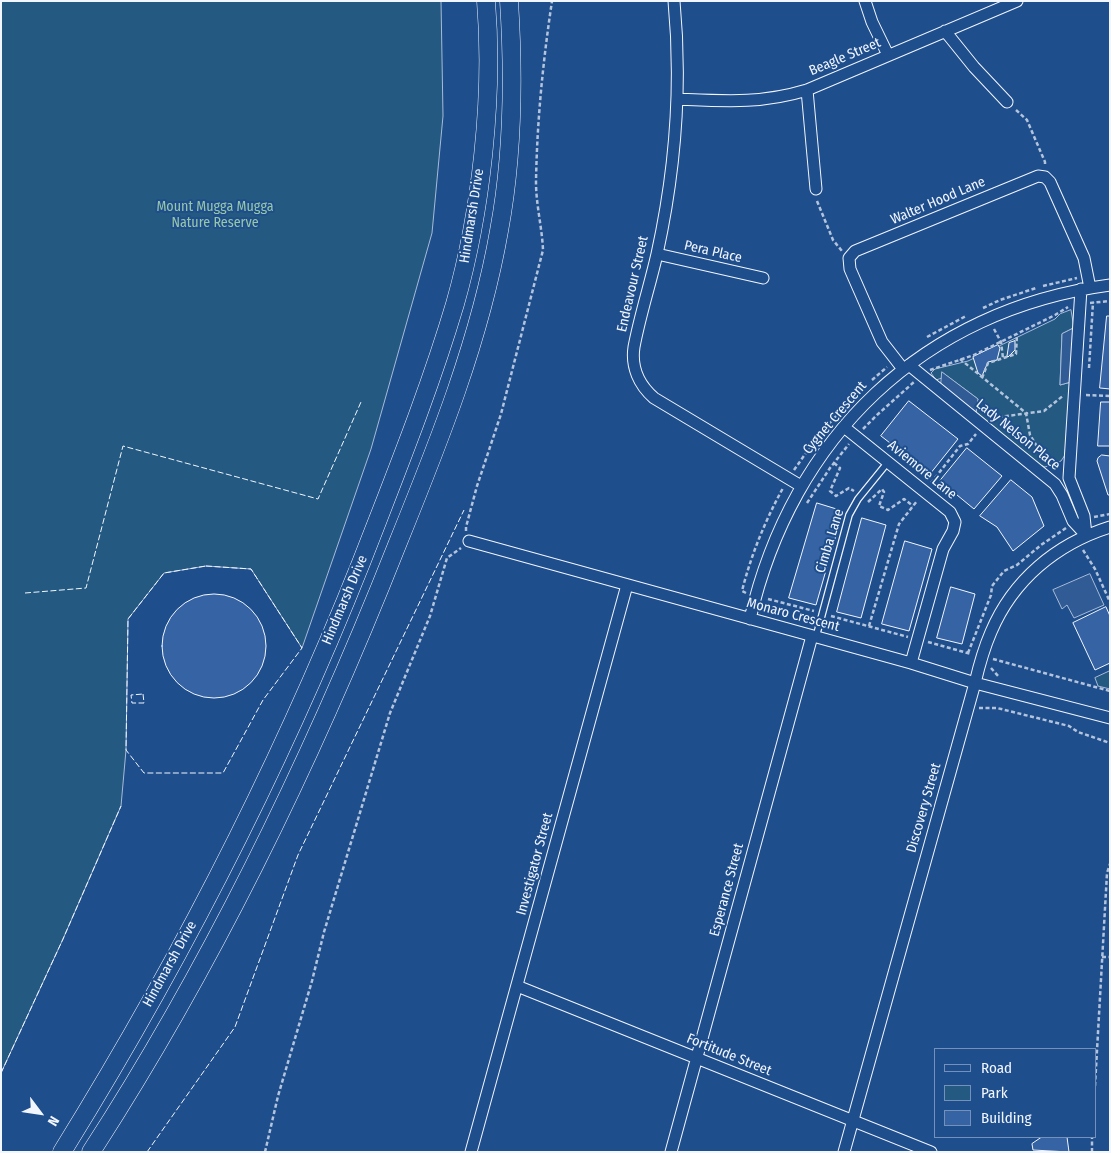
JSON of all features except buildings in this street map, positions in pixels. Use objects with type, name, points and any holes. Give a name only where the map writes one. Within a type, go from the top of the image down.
[{"type":"main road","name":"Hindmarsh Drive","points":[[62,1152],[115,1063],[174,957],[265,780],[337,621],[406,448],[447,329],[464,269],[471,232],[482,161],[486,114],[488,38],[486,1]]},
{"type":"main road","name":"Hindmarsh Drive","points":[[91,1152],[138,1077],[186,992],[281,810],[360,637],[433,452],[475,331],[489,282],[500,229],[507,176],[512,87],[509,1]]},
{"type":"street","name":"Endeavour Street","points":[[674,1],[677,29],[677,99],[673,160],[657,254],[633,352],[635,368],[640,382],[654,398],[800,486]]},
{"type":"street","points":[[865,1],[872,22],[888,55]]},
{"type":"street","name":"Beagle Street","points":[[677,99],[728,102],[758,101],[807,90],[1017,1]]},
{"type":"street","points":[[945,31],[974,67],[1007,102]]},
{"type":"street","points":[[807,90],[816,189]]},
{"type":"street","name":"Walter Hood Lane","points":[[906,367],[882,342],[850,269],[850,258],[855,251],[1038,176],[1050,182],[1084,258],[1085,289]]},
{"type":"street","name":"Pera Place","points":[[657,254],[763,278]]},
{"type":"street","name":"Cygnet Crescent","points":[[750,619],[755,595],[775,537],[800,486],[820,456],[871,396],[906,367],[986,313],[1085,289],[1110,285]]},
{"type":"street","name":"Lady Nelson Place","points":[[1085,289],[1080,305],[1069,478],[1084,516],[1086,535]]},
{"type":"street","name":"Lady Nelson Place","points":[[906,367],[922,376],[979,432],[1034,466],[1059,489],[1073,521],[1086,535]]},
{"type":"street","name":"Aviemore Lane","points":[[844,427],[950,512],[955,522],[953,531],[943,549],[911,663]]},
{"type":"street","name":"Discovery Street","points":[[844,1152],[968,706],[975,683],[988,656],[996,621],[1008,600],[1022,582],[1049,557],[1086,535],[1106,528]]},
{"type":"street","name":"Monaro Crescent","points":[[469,541],[911,663],[975,683],[1110,718]]},
{"type":"street","name":"Investigator Street","points":[[471,1152],[628,585]]},
{"type":"street","name":"Esperance Street","points":[[671,1152],[814,636]]},
{"type":"street","name":"Fortitude Street","points":[[517,986],[931,1152]]},
{"type":"lane","name":"Cimba Lane","points":[[814,636],[852,510],[858,499],[888,462]]},
{"type":"path","points":[[265,1152],[278,1096],[312,981],[324,932],[390,713],[430,616],[448,558],[469,541],[466,528],[477,486],[501,414],[543,250],[536,182],[544,50],[552,1]]},
{"type":"path","points":[[804,508],[830,468],[856,436],[877,415],[933,368],[974,355],[1055,315],[1066,307],[1110,301]]},
{"type":"path","points":[[1088,376],[1094,302]]},
{"type":"path","points":[[986,313],[1001,342],[1002,358]]},
{"type":"path","points":[[982,378],[988,363],[1016,354],[1017,334]]},
{"type":"path","points":[[960,359],[1026,413],[1030,435],[1042,455],[1034,466]]},
{"type":"path","points":[[869,626],[899,524],[960,446],[968,444],[991,418],[1044,411],[1066,394],[1110,396]]},
{"type":"path","points":[[1094,509],[1106,528]]},
{"type":"path","points":[[1081,547],[1095,569],[1110,602]]},
{"type":"path","points":[[742,592],[918,640],[988,656],[1110,691]]},
{"type":"path","points":[[988,656],[990,667],[999,677],[996,688]]},
{"type":"path","points":[[968,706],[997,708],[1069,726],[1078,732],[1110,743]]},
{"type":"path","points":[[1096,1067],[1107,874],[1110,864]]},
{"type":"path","points":[[1102,956],[1110,958]]},
{"type":"path","points":[[1092,1138],[1092,1152]]},
{"type":"green space","name":"Mount Mugga Mugga Nature Reserve","points":[[1,1],[441,1],[443,116],[432,233],[371,449],[302,648],[251,569],[206,566],[164,573],[128,619],[126,750],[121,806],[63,939],[1,1073]]},
{"type":"green space","points":[[1071,310],[1074,328],[1062,334],[1060,385],[1071,382],[1065,455],[1061,461],[1045,467],[1038,464],[976,414],[978,399],[943,373],[942,378],[936,380],[931,373],[935,369],[968,361]]},
{"type":"green space","points":[[1110,671],[1110,689],[1098,686],[1095,678]]},
{"type":"shaded area","points":[[1074,328],[1071,382],[1060,385],[1062,334]]},
{"type":"shaded area","points":[[942,372],[978,399],[976,412],[941,385]]},
{"type":"shaded area","points":[[1090,574],[1104,605],[1074,618],[1067,605],[1062,609],[1053,590]]},
{"type":"fence","points":[[25,593],[86,588],[123,446],[318,499],[361,402]]},
{"type":"fence","points":[[147,1152],[235,1027],[298,855],[464,510]]},
{"type":"fence","points":[[206,566],[251,569],[302,648],[263,700],[223,773],[144,773],[126,750],[128,619],[164,573],[206,566]]},
{"type":"fence","points":[[143,694],[144,703],[132,703],[131,695],[143,694]]},
{"type":"fence","points":[[1,1073],[63,939],[121,806]]}]
